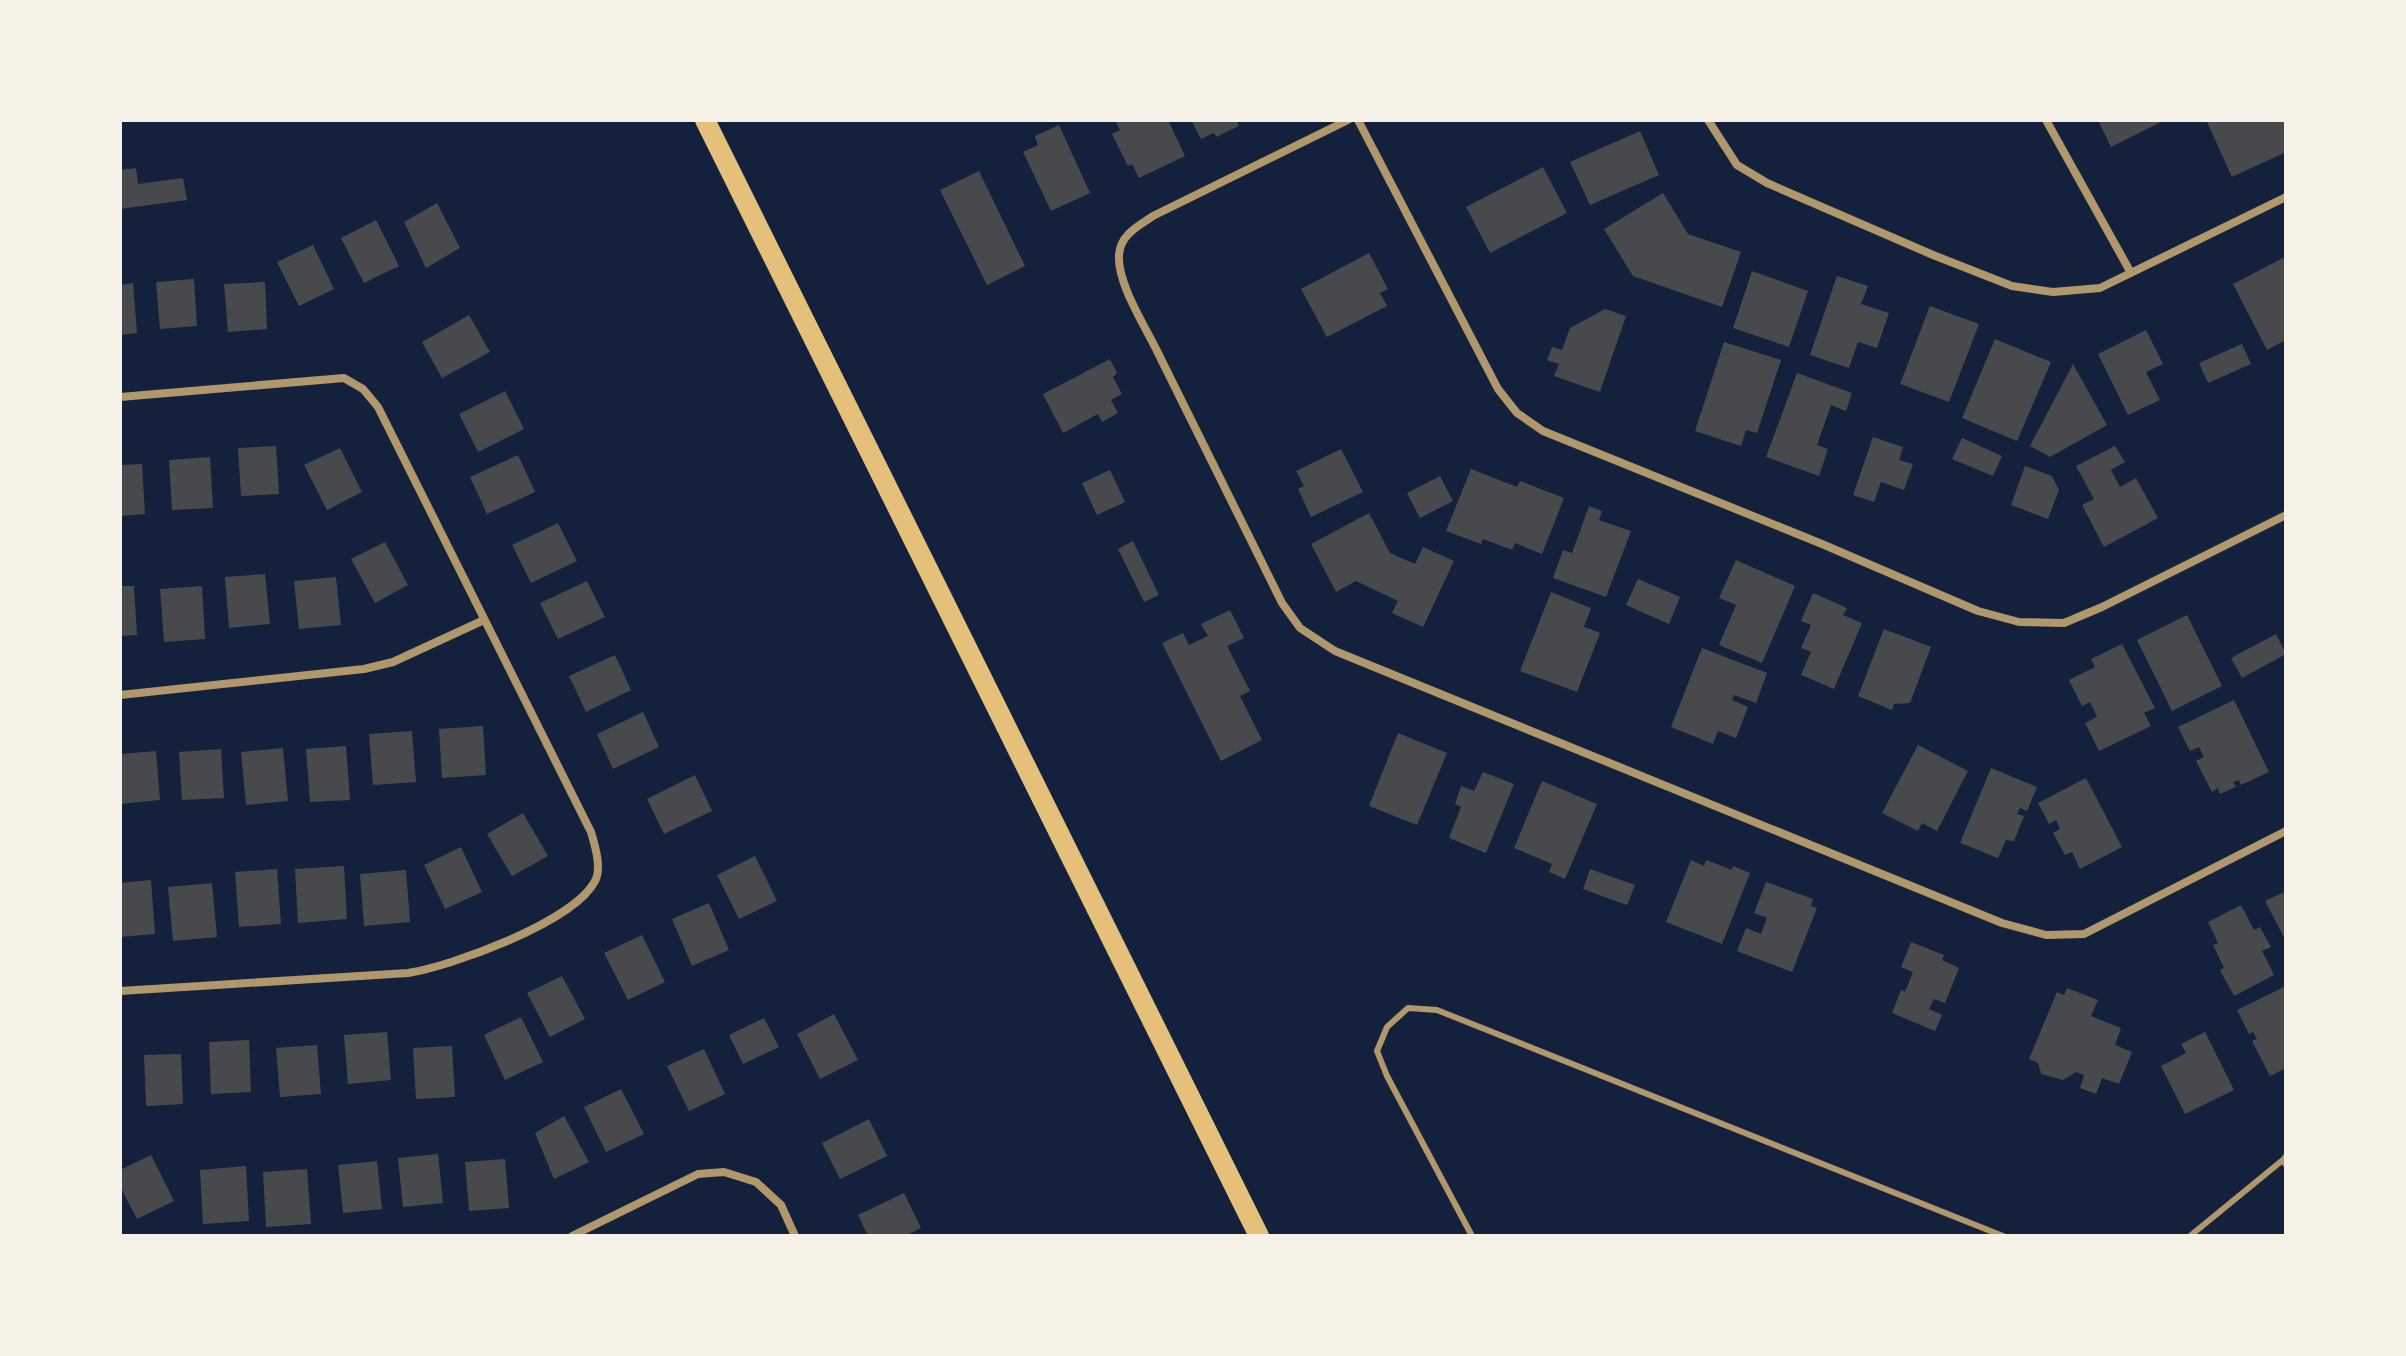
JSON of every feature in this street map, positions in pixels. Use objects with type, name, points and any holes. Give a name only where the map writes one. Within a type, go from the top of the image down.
[{"type":"main road","points":[[705,120],[1259,1236]]},
{"type":"street","points":[[1348,120],[1153,216],[1131,230],[1121,241],[1118,257],[1126,286],[1195,430],[1282,603],[1300,628],[1335,651],[1505,721],[2002,923],[2046,935],[2084,934],[2286,831]]},
{"type":"street","points":[[1358,120],[1498,389],[1517,413],[1543,431],[1978,611],[2019,622],[2064,623],[2286,515]]},
{"type":"street","points":[[1708,120],[1737,165],[1767,183],[2012,286],[2053,292],[2100,288],[2286,197]]},
{"type":"street","points":[[2046,120],[2131,273]]},
{"type":"street","points":[[120,397],[344,378],[363,389],[378,407],[591,832],[597,855],[596,879],[578,900],[549,920],[495,946],[434,969],[120,991]]},
{"type":"street","points":[[120,695],[364,669],[393,662],[484,620]]},
{"type":"street","points":[[572,1236],[698,1174],[724,1172],[756,1182],[781,1205],[795,1236]]},
{"type":"lane","points":[[1472,1236],[1387,1076],[1377,1051],[1387,1027],[1408,1008],[1437,1010],[2003,1236]]},
{"type":"lane","points":[[2190,1236],[2285,1160]]},
{"type":"building","points":[[1115,120],[1168,120],[1185,156],[1139,178],[1132,164],[1128,166],[1112,134],[1120,130]]},
{"type":"building","points":[[1191,120],[1236,120],[1239,126],[1216,137],[1214,133],[1201,139]]},
{"type":"building","points":[[2098,120],[2165,120],[2111,147]]},
{"type":"building","points":[[2286,120],[2286,152],[2232,177],[2207,122]]},
{"type":"building","points":[[1059,125],[1090,193],[1051,211],[1023,152],[1038,145],[1035,136]]},
{"type":"building","points":[[1640,131],[1659,175],[1590,205],[1570,162]]},
{"type":"building","points":[[1543,167],[1567,213],[1490,253],[1466,207]]},
{"type":"building","points":[[136,168],[138,184],[183,178],[187,200],[120,209],[120,170]]},
{"type":"building","points":[[979,171],[1025,266],[987,285],[940,190]]},
{"type":"building","points":[[1663,193],[1688,234],[1741,252],[1722,307],[1633,276],[1604,229]]},
{"type":"building","points":[[437,203],[460,248],[426,268],[404,222]]},
{"type":"building","points":[[376,220],[399,266],[364,283],[341,238]]},
{"type":"building","points":[[313,245],[334,289],[299,306],[277,262]]},
{"type":"building","points":[[1369,253],[1388,289],[1380,293],[1387,306],[1327,337],[1301,289]]},
{"type":"building","points":[[2283,258],[2286,264],[2286,340],[2267,350],[2233,284]]},
{"type":"building","points":[[1752,271],[1808,291],[1789,347],[1733,328]]},
{"type":"building","points":[[1837,276],[1868,286],[1861,304],[1889,313],[1877,348],[1858,342],[1849,368],[1810,355]]},
{"type":"building","points":[[194,279],[197,326],[160,329],[156,282]]},
{"type":"building","points":[[265,282],[267,329],[228,332],[224,284]]},
{"type":"building","points":[[133,283],[137,333],[120,335],[120,285]]},
{"type":"building","points":[[1930,306],[1979,324],[1949,402],[1900,384]]},
{"type":"building","points":[[1605,309],[1626,316],[1600,392],[1554,376],[1559,364],[1547,360],[1552,347],[1562,350],[1570,328]]},
{"type":"building","points":[[469,315],[490,352],[442,378],[422,342]]},
{"type":"building","points":[[2146,330],[2163,364],[2146,372],[2160,400],[2128,415],[2098,354]]},
{"type":"building","points":[[1995,339],[2051,362],[2017,441],[1962,418]]},
{"type":"building","points":[[1724,342],[1781,360],[1757,433],[1746,430],[1741,446],[1695,431]]},
{"type":"building","points":[[2242,344],[2251,364],[2208,383],[2199,363]]},
{"type":"building","points":[[1110,359],[1117,373],[1113,377],[1122,394],[1111,400],[1118,413],[1102,422],[1098,414],[1063,433],[1043,394]]},
{"type":"building","points":[[2073,364],[2107,425],[2050,457],[2030,446]]},
{"type":"building","points":[[1797,373],[1852,393],[1846,411],[1831,405],[1817,445],[1828,449],[1819,476],[1766,457]]},
{"type":"building","points":[[505,391],[524,429],[478,452],[459,414]]},
{"type":"building","points":[[1873,437],[1903,447],[1899,460],[1913,464],[1904,490],[1881,482],[1874,502],[1853,495]]},
{"type":"building","points":[[1962,438],[2002,456],[1993,476],[1952,459]]},
{"type":"building","points":[[276,446],[279,494],[241,496],[238,448]]},
{"type":"building","points":[[2115,446],[2125,462],[2111,470],[2120,487],[2136,478],[2158,518],[2104,547],[2082,505],[2094,499],[2076,466]]},
{"type":"building","points":[[340,448],[362,492],[327,510],[304,465]]},
{"type":"building","points":[[1341,449],[1363,492],[1311,517],[1298,489],[1304,486],[1296,471]]},
{"type":"building","points":[[518,455],[535,492],[487,514],[470,477]]},
{"type":"building","points":[[210,457],[213,508],[172,510],[169,460]]},
{"type":"building","points":[[142,464],[145,514],[120,516],[120,465]]},
{"type":"building","points":[[2025,466],[2052,476],[2059,490],[2048,519],[2011,505]]},
{"type":"building","points":[[1471,469],[1517,487],[1520,481],[1564,498],[1542,554],[1515,543],[1512,550],[1483,539],[1481,544],[1446,531]]},
{"type":"building","points":[[1110,470],[1125,502],[1097,515],[1082,483]]},
{"type":"building","points":[[1440,476],[1453,501],[1420,518],[1407,493]]},
{"type":"building","points":[[1589,506],[1602,511],[1599,520],[1631,531],[1606,597],[1553,578],[1563,550],[1572,553]]},
{"type":"building","points":[[1369,513],[1390,553],[1415,564],[1423,547],[1454,561],[1423,627],[1392,613],[1398,601],[1356,581],[1336,592],[1311,544]]},
{"type":"building","points":[[558,523],[577,561],[531,583],[512,545]]},
{"type":"building","points":[[1133,541],[1159,595],[1144,602],[1118,549]]},
{"type":"building","points":[[385,542],[408,585],[375,603],[351,559]]},
{"type":"building","points":[[1736,560],[1795,586],[1762,663],[1719,645],[1736,605],[1719,598]]},
{"type":"building","points":[[265,574],[270,624],[229,628],[225,577]]},
{"type":"building","points":[[336,577],[341,625],[299,629],[294,581]]},
{"type":"building","points":[[1638,579],[1680,597],[1669,624],[1626,605]]},
{"type":"building","points":[[587,581],[605,617],[558,639],[540,603]]},
{"type":"building","points":[[120,586],[134,586],[137,635],[120,636]]},
{"type":"building","points":[[202,586],[205,639],[164,642],[160,589]]},
{"type":"building","points":[[1551,592],[1591,608],[1584,627],[1600,633],[1577,692],[1520,671]]},
{"type":"building","points":[[1813,593],[1847,608],[1843,615],[1862,623],[1834,689],[1801,675],[1811,652],[1801,648],[1811,625],[1801,621]]},
{"type":"building","points":[[1230,610],[1244,638],[1227,646],[1250,691],[1240,696],[1262,740],[1221,761],[1162,643],[1183,633],[1189,645],[1208,636],[1201,624]]},
{"type":"building","points":[[2187,615],[2222,686],[2172,711],[2137,640]]},
{"type":"building","points":[[1884,629],[1931,647],[1910,703],[1894,704],[1892,710],[1858,696]]},
{"type":"building","points":[[2276,634],[2286,654],[2242,678],[2231,658]]},
{"type":"building","points":[[2122,644],[2155,708],[2144,713],[2151,726],[2099,751],[2085,723],[2097,717],[2090,702],[2082,706],[2069,680],[2095,667],[2091,659]]},
{"type":"building","points":[[1702,648],[1767,673],[1756,703],[1734,695],[1732,700],[1748,707],[1736,738],[1718,731],[1713,744],[1671,727]]},
{"type":"building","points":[[615,655],[631,690],[586,712],[569,676]]},
{"type":"building","points":[[2234,700],[2269,772],[2241,785],[2239,780],[2233,782],[2236,787],[2220,794],[2218,788],[2212,792],[2196,761],[2204,757],[2199,747],[2190,751],[2178,727]]},
{"type":"building","points":[[643,712],[659,747],[613,769],[597,734]]},
{"type":"building","points":[[483,726],[486,775],[442,778],[439,729]]},
{"type":"building","points":[[412,731],[416,782],[373,785],[369,734]]},
{"type":"building","points":[[1398,733],[1447,753],[1417,825],[1369,806]]},
{"type":"building","points":[[1918,745],[1968,771],[1937,831],[1922,823],[1918,831],[1882,813]]},
{"type":"building","points":[[346,746],[350,800],[310,802],[306,749]]},
{"type":"building","points":[[283,748],[288,801],[246,805],[241,752]]},
{"type":"building","points":[[221,749],[224,798],[182,800],[179,752]]},
{"type":"building","points":[[156,751],[160,800],[120,804],[120,754]]},
{"type":"building","points":[[1991,768],[2037,787],[2027,811],[2020,808],[2017,814],[2024,816],[2014,841],[2006,840],[1998,858],[1960,843]]},
{"type":"building","points":[[1483,772],[1514,784],[1486,853],[1449,838],[1461,807],[1455,804],[1461,786],[1474,791]]},
{"type":"building","points":[[695,775],[712,811],[664,834],[647,799]]},
{"type":"building","points":[[2086,778],[2122,847],[2080,869],[2072,852],[2065,855],[2053,833],[2060,829],[2056,820],[2049,824],[2038,803]]},
{"type":"building","points":[[1542,781],[1597,804],[1565,879],[1549,872],[1552,864],[1514,848]]},
{"type":"building","points":[[523,813],[548,856],[512,876],[487,834]]},
{"type":"building","points":[[461,847],[482,892],[445,909],[424,865]]},
{"type":"building","points":[[755,856],[777,901],[739,919],[717,875]]},
{"type":"building","points":[[1691,860],[1704,866],[1706,860],[1750,873],[1722,944],[1666,922]]},
{"type":"building","points":[[344,866],[347,919],[298,923],[295,869]]},
{"type":"building","points":[[277,869],[281,924],[239,927],[235,872]]},
{"type":"building","points":[[1590,869],[1635,885],[1627,905],[1583,889]]},
{"type":"building","points":[[406,870],[410,922],[364,926],[360,874]]},
{"type":"building","points":[[151,880],[155,934],[120,937],[120,883]]},
{"type":"building","points":[[1766,882],[1813,899],[1811,906],[1817,908],[1792,972],[1737,951],[1746,928],[1761,934],[1767,918],[1754,913]]},
{"type":"building","points":[[212,883],[217,937],[173,941],[168,887]]},
{"type":"building","points":[[2286,891],[2286,941],[2265,901]]},
{"type":"building","points":[[709,903],[729,950],[692,966],[672,919]]},
{"type":"building","points":[[2241,905],[2254,930],[2260,927],[2271,947],[2262,951],[2274,975],[2234,996],[2220,970],[2224,968],[2213,945],[2218,943],[2208,922]]},
{"type":"building","points":[[642,935],[665,982],[628,1000],[604,953]]},
{"type":"building","points":[[1911,942],[1944,955],[1942,960],[1959,968],[1945,1003],[1934,999],[1929,1009],[1942,1015],[1935,1031],[1892,1013],[1901,990],[1905,992],[1913,972],[1901,967]]},
{"type":"building","points":[[562,976],[585,1019],[550,1037],[527,993]]},
{"type":"building","points":[[2286,986],[2286,1068],[2270,1076],[2252,1041],[2257,1039],[2253,1032],[2249,1034],[2237,1010]]},
{"type":"building","points":[[2067,988],[2098,1000],[2091,1016],[2121,1028],[2115,1045],[2132,1052],[2119,1084],[2102,1078],[2096,1094],[2080,1088],[2084,1075],[2076,1072],[2063,1080],[2041,1074],[2038,1063],[2029,1059],[2057,992],[2064,995]]},
{"type":"building","points":[[834,1014],[858,1060],[820,1079],[797,1034]]},
{"type":"building","points":[[521,1017],[543,1062],[505,1080],[484,1035]]},
{"type":"building","points":[[764,1018],[779,1047],[743,1064],[729,1035]]},
{"type":"building","points":[[387,1032],[391,1080],[348,1084],[344,1035]]},
{"type":"building","points":[[2205,1032],[2234,1090],[2185,1114],[2161,1066],[2186,1053],[2181,1044]]},
{"type":"building","points":[[249,1040],[251,1092],[211,1094],[209,1042]]},
{"type":"building","points":[[317,1045],[321,1094],[280,1097],[276,1048]]},
{"type":"building","points":[[452,1046],[455,1097],[416,1099],[413,1048]]},
{"type":"building","points":[[704,1049],[725,1094],[689,1111],[667,1066]]},
{"type":"building","points":[[181,1054],[183,1104],[146,1106],[144,1055]]},
{"type":"building","points":[[621,1089],[644,1134],[606,1152],[584,1107]]},
{"type":"building","points":[[564,1116],[589,1162],[554,1179],[535,1133]]},
{"type":"building","points":[[869,1119],[887,1156],[840,1179],[822,1143]]},
{"type":"building","points":[[438,1154],[443,1203],[403,1207],[398,1158]]},
{"type":"building","points":[[151,1155],[174,1201],[137,1219],[120,1186],[120,1170]]},
{"type":"building","points":[[505,1159],[509,1208],[469,1211],[465,1162]]},
{"type":"building","points":[[377,1161],[382,1209],[343,1213],[338,1165]]},
{"type":"building","points":[[246,1166],[249,1221],[203,1224],[200,1170]]},
{"type":"building","points":[[307,1169],[311,1224],[266,1227],[263,1172]]},
{"type":"building","points":[[904,1193],[921,1228],[905,1236],[868,1236],[858,1215]]}]
